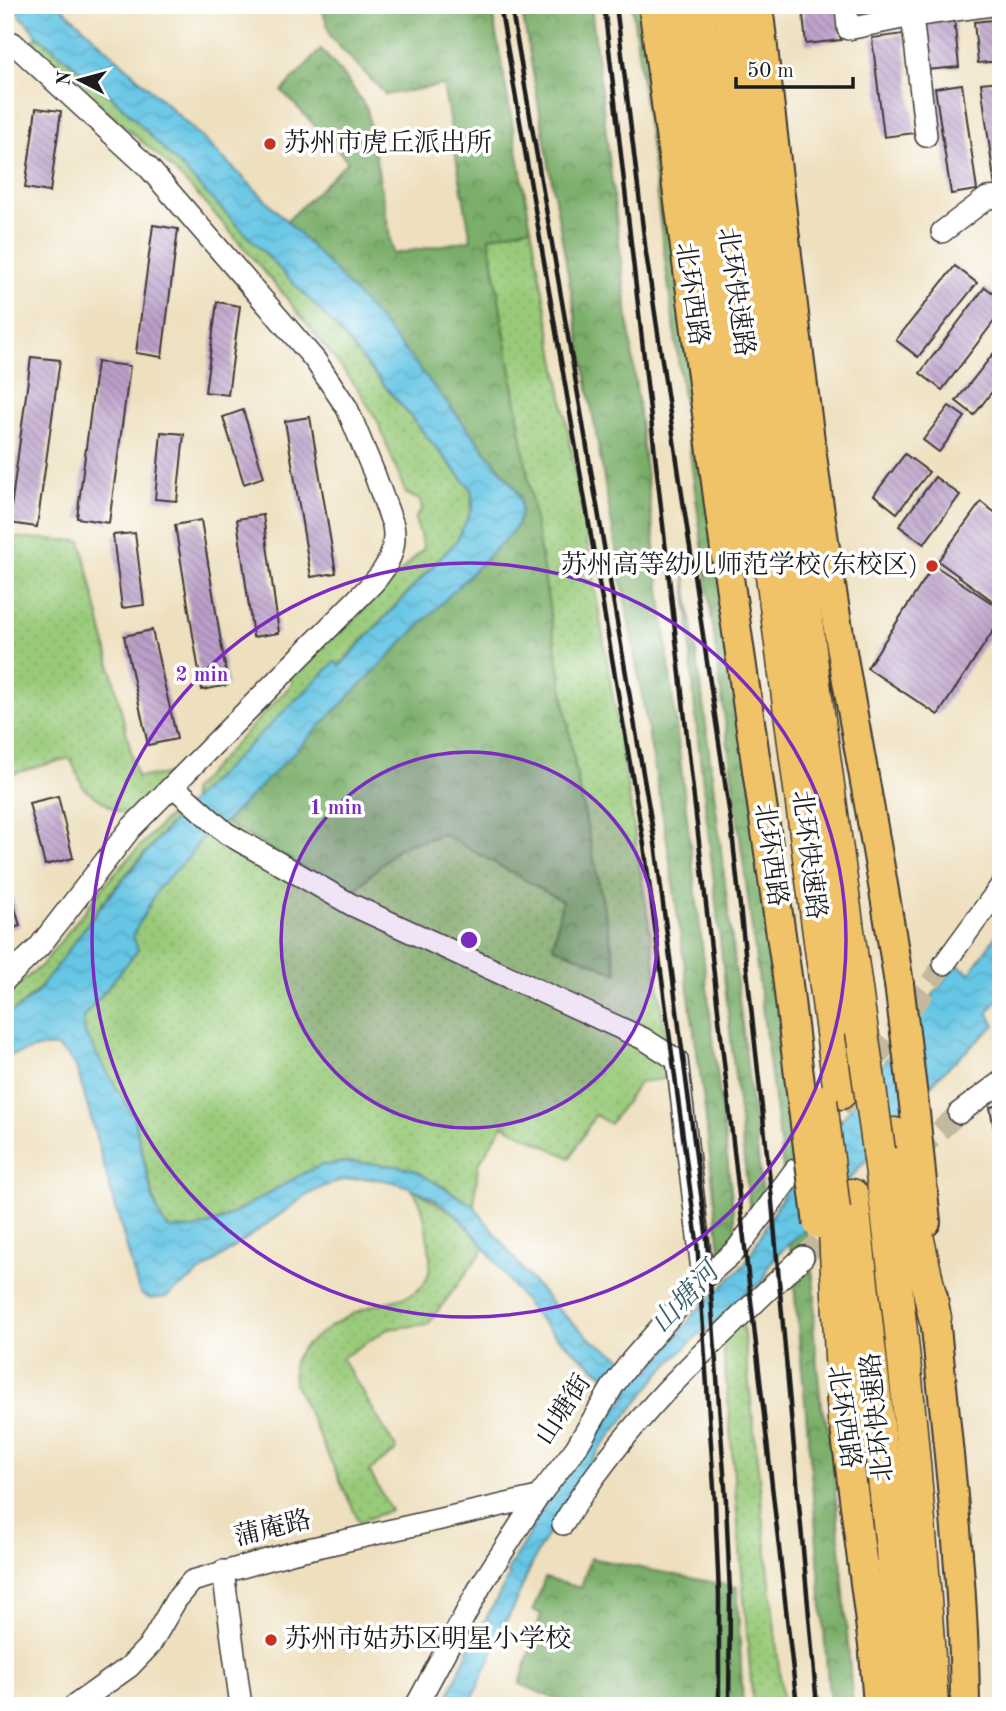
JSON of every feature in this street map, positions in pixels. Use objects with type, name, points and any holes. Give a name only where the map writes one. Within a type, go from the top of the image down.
[{"type":"highway","name":"北环快速路","points":[[697,5],[819,940],[821,1101],[835,1209],[860,1255],[892,1549],[902,1706]]},
{"type":"highway","name":"北环快速路","points":[[729,5],[817,698],[860,879],[872,1033],[897,1133],[892,1247],[922,1547],[932,1706]]},
{"type":"highway","points":[[897,1133],[935,1318]]},
{"type":"highway","points":[[835,1209],[844,1420]]},
{"type":"main road","name":"北环西路","points":[[653,5],[723,536],[787,976],[821,1101]]},
{"type":"main road","points":[[666,5],[680,39],[691,95],[768,737],[787,976]]},
{"type":"main road","points":[[758,5],[824,538],[899,984],[897,1133]]},
{"type":"main road","points":[[935,1318],[957,1538],[965,1706]]},
{"type":"main road","name":"北环西路","points":[[844,1420],[874,1653],[878,1706]]},
{"type":"street","points":[[846,5],[848,29],[912,16],[992,5]]},
{"type":"street","points":[[912,16],[926,136]]},
{"type":"street","points":[[5,980],[39,947],[131,828],[180,792],[374,582],[392,555],[394,533],[374,473],[347,408],[315,360],[163,182],[13,43]]},
{"type":"street","points":[[942,232],[987,198],[1001,197]]},
{"type":"street","points":[[180,792],[219,827],[259,853],[352,905],[644,1039],[677,1060],[703,1279]]},
{"type":"street","points":[[944,964],[1001,886]]},
{"type":"street","points":[[959,1113],[1001,1082]]},
{"type":"street","name":"山塘街","points":[[416,1706],[475,1596],[538,1497],[576,1448],[613,1386],[632,1360],[703,1279],[737,1249],[795,1170]]},
{"type":"street","points":[[563,1524],[585,1487],[672,1383],[803,1257]]},
{"type":"street","name":"蒲庵路","points":[[74,1706],[129,1667],[143,1653],[191,1581],[223,1571],[538,1497]]},
{"type":"street","points":[[223,1571],[241,1706]]},
{"type":"green space","points":[[321,5],[491,5],[531,227],[489,237],[575,767],[617,973],[553,946],[562,901],[443,834],[398,848],[350,895],[225,822],[511,533],[521,511],[515,487],[381,322],[286,222],[348,161],[282,91],[321,49],[346,78],[367,109],[393,254],[471,240],[443,85],[386,95],[331,38]]},
{"type":"green space","points":[[521,5],[591,5],[737,1241],[721,1260],[704,1102],[666,834]]},
{"type":"green space","points":[[632,5],[646,5],[801,1152],[784,1176]]},
{"type":"green space","points":[[37,35],[119,103],[235,220],[333,324],[471,489],[471,509],[457,540],[339,666],[335,662],[192,800],[191,791],[293,683],[288,675],[336,626],[342,632],[424,548],[415,519],[422,509],[420,500],[406,494],[377,420],[358,389],[280,290],[201,198],[161,158],[31,46]]},
{"type":"green space","points":[[531,227],[606,652],[672,1078],[640,1082],[610,1124],[595,1115],[570,1158],[503,1125],[478,1165],[474,1206],[424,1176],[384,1165],[343,1162],[318,1169],[203,1226],[184,1231],[169,1228],[157,1211],[134,1118],[85,1034],[83,1018],[159,887],[188,858],[204,834],[225,822],[350,895],[398,848],[443,834],[563,901],[553,946],[617,972],[575,767],[489,237]]},
{"type":"green space","points":[[5,537],[81,541],[137,777],[171,774],[132,815],[117,811],[84,789],[70,758],[5,776]]},
{"type":"green space","points":[[685,574],[704,709],[764,1206],[751,1222],[695,712]]},
{"type":"green space","points":[[177,807],[185,807],[100,906],[46,981],[20,1006],[5,1016],[5,996],[42,965],[113,875]]},
{"type":"green space","points":[[408,1186],[456,1215],[485,1248],[428,1324],[388,1329],[342,1358],[397,1450],[369,1471],[391,1510],[359,1522],[294,1382],[293,1364],[299,1353],[328,1328],[372,1306],[408,1296],[425,1282],[430,1259],[425,1221],[420,1202]]},
{"type":"green space","points":[[806,1227],[815,1293],[814,1334],[821,1405],[831,1437],[853,1706],[830,1706],[790,1242]]},
{"type":"green space","points":[[740,1297],[783,1706],[753,1706],[721,1319]]},
{"type":"green space","points":[[590,1558],[737,1587],[743,1706],[571,1706],[520,1684],[541,1614],[533,1610],[545,1578],[581,1588]]},
{"type":"water","points":[[11,5],[59,5],[265,199],[398,342],[515,488],[521,506],[520,517],[511,533],[225,822],[204,834],[188,858],[159,887],[133,935],[138,950],[83,1018],[85,1034],[134,1118],[153,1199],[168,1228],[194,1229],[222,1220],[322,1165],[352,1162],[414,1170],[474,1206],[556,1308],[592,1340],[648,1373],[694,1314],[745,1264],[786,1190],[799,1178],[956,964],[970,973],[1001,928],[1001,996],[988,1012],[995,1025],[939,1076],[813,1221],[779,1253],[769,1265],[764,1281],[740,1297],[717,1322],[697,1336],[663,1370],[600,1449],[537,1553],[469,1706],[444,1706],[467,1653],[510,1575],[507,1572],[553,1491],[628,1394],[549,1330],[459,1217],[430,1197],[396,1183],[361,1178],[343,1180],[323,1187],[304,1197],[166,1297],[151,1299],[142,1295],[77,1069],[68,1056],[56,1047],[41,1047],[5,1057],[5,1016],[36,994],[101,906],[185,807],[335,662],[340,666],[457,540],[473,507],[471,489],[333,324],[119,103],[37,35]]},
{"type":"building","points":[[802,5],[837,5],[841,40],[806,44]]},
{"type":"building","points":[[954,17],[959,67],[926,70],[921,20]]},
{"type":"building","points":[[1001,19],[1001,61],[978,63],[974,22]]},
{"type":"building","points":[[904,34],[915,133],[884,137],[872,38]]},
{"type":"building","points":[[1001,81],[1001,187],[995,188],[981,83]]},
{"type":"building","points":[[962,84],[977,190],[951,194],[935,88]]},
{"type":"building","points":[[36,108],[61,111],[50,192],[25,188]]},
{"type":"building","points":[[153,225],[178,229],[162,357],[136,353]]},
{"type":"building","points":[[955,266],[977,283],[918,357],[896,340]]},
{"type":"building","points":[[985,287],[1001,299],[1001,312],[942,390],[920,373]]},
{"type":"building","points":[[217,302],[240,306],[228,395],[205,392]]},
{"type":"building","points":[[1001,344],[1001,380],[974,415],[956,401]]},
{"type":"building","points":[[31,357],[60,360],[37,527],[9,523]]},
{"type":"building","points":[[97,362],[130,366],[109,523],[77,518]]},
{"type":"building","points":[[949,406],[965,417],[939,452],[923,440]]},
{"type":"building","points":[[243,410],[264,477],[244,484],[223,417]]},
{"type":"building","points":[[310,417],[336,573],[311,577],[285,421]]},
{"type":"building","points":[[161,432],[184,434],[177,501],[155,499]]},
{"type":"building","points":[[905,454],[929,472],[897,513],[874,495]]},
{"type":"building","points":[[935,477],[960,495],[924,544],[899,526]]},
{"type":"building","points":[[981,502],[1001,517],[1001,607],[938,561]]},
{"type":"building","points":[[263,515],[279,633],[253,637],[237,519]]},
{"type":"building","points":[[201,520],[228,685],[202,690],[175,525]]},
{"type":"building","points":[[135,533],[144,605],[122,608],[113,535]]},
{"type":"building","points":[[934,565],[1001,609],[1001,619],[938,715],[867,668]]},
{"type":"building","points":[[152,630],[177,739],[148,745],[124,636]]},
{"type":"building","points":[[58,796],[73,858],[45,865],[29,803]]},
{"type":"building","points":[[5,871],[20,926],[5,930]]},
{"type":"building","points":[[1001,1105],[1001,1157],[999,1157],[990,1107]]},
{"type":"tunnel","points":[[822,1133],[944,964]]},
{"type":"tunnel","points":[[803,1257],[959,1113]]},
{"type":"railway","points":[[500,5],[644,845],[697,1241],[715,1502],[719,1595],[719,1706]]},
{"type":"railway","points":[[511,5],[655,843],[707,1240],[726,1501],[730,1594],[729,1706]]},
{"type":"railway","points":[[604,5],[797,1706]]},
{"type":"railway","points":[[616,5],[646,253],[731,823],[771,1191],[817,1706]]},
{"type":"place","name":"苏州市虎丘派出所","points":[[270,144]]},
{"type":"place","name":"苏州高等幼儿师范学校(东校区)","points":[[932,566]]},
{"type":"place","name":"苏州市姑苏区明星小学校","points":[[271,1640]]},
{"type":"water label","name":"山塘河","points":[[686,1299]]}]
